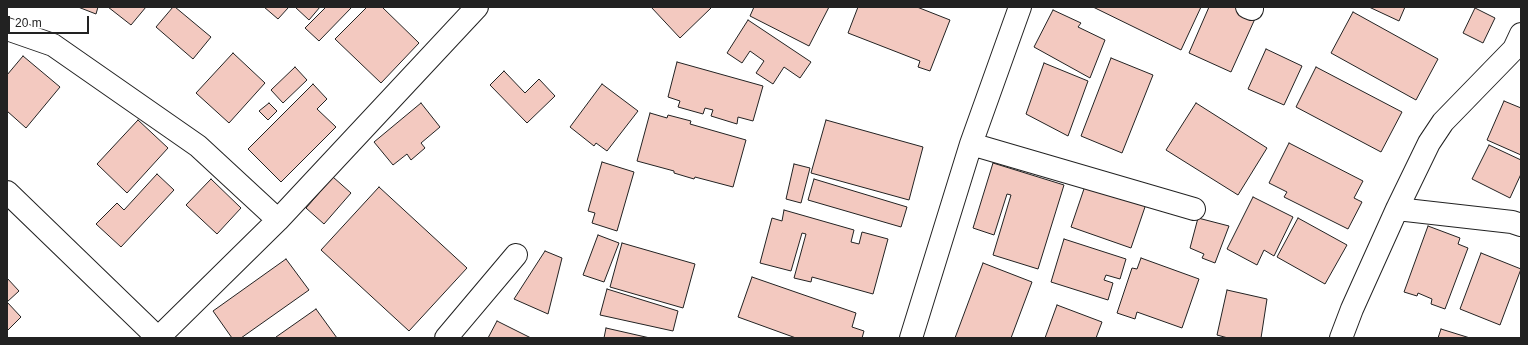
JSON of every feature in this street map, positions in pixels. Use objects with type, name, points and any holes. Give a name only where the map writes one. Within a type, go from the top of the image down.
[{"type":"street","points":[[911,338],[971,144],[1020,7]]},
{"type":"street","points":[[7,192],[158,338],[278,220],[472,9]]},
{"type":"street","points":[[7,29],[53,45],[198,146],[278,220]]},
{"type":"street","points":[[1341,338],[1352,309],[1397,209],[1429,143],[1443,122],[1514,49],[1521,34]]},
{"type":"street","points":[[971,144],[1194,209]]},
{"type":"street","points":[[1397,209],[1512,222],[1521,225]]},
{"type":"street","points":[[446,338],[516,255]]},
{"type":"building","points":[[78,7],[98,7],[96,14]]},
{"type":"building","points":[[108,7],[146,7],[131,25]]},
{"type":"building","points":[[173,7],[175,7],[211,37],[193,59],[156,27]]},
{"type":"building","points":[[264,7],[287,7],[288,8],[278,19]]},
{"type":"building","points":[[295,7],[320,7],[309,20]]},
{"type":"building","points":[[326,7],[352,7],[319,41],[305,28]]},
{"type":"building","points":[[367,7],[382,7],[419,43],[381,83],[335,39]]},
{"type":"building","points":[[651,7],[712,7],[680,38]]},
{"type":"building","points":[[754,7],[829,7],[809,46],[750,16]]},
{"type":"building","points":[[858,7],[917,7],[950,20],[930,71],[918,67],[920,61],[848,33]]},
{"type":"building","points":[[1093,7],[1201,7],[1181,50]]},
{"type":"building","points":[[1209,7],[1247,7],[1258,12],[1231,72],[1189,53]]},
{"type":"building","points":[[1369,7],[1405,7],[1399,21]]},
{"type":"building","points":[[1475,8],[1495,18],[1483,43],[1463,33]]},
{"type":"building","points":[[1053,10],[1081,23],[1078,27],[1105,40],[1090,78],[1034,47]]},
{"type":"building","points":[[1353,12],[1438,59],[1416,100],[1331,53]]},
{"type":"building","points":[[748,20],[811,62],[800,78],[784,67],[773,84],[756,73],[764,61],[750,51],[742,63],[727,53]]},
{"type":"building","points":[[1266,49],[1302,66],[1284,105],[1248,89]]},
{"type":"building","points":[[233,53],[265,83],[229,123],[196,93]]},
{"type":"building","points":[[23,56],[60,87],[26,128],[7,111],[7,75]]},
{"type":"building","points":[[1111,58],[1153,75],[1122,153],[1081,136]]},
{"type":"building","points":[[677,62],[763,86],[753,121],[738,117],[737,124],[711,116],[713,110],[705,108],[703,114],[678,107],[680,101],[668,97]]},
{"type":"building","points":[[1044,63],[1088,81],[1068,136],[1026,114]]},
{"type":"building","points":[[295,67],[307,80],[283,103],[271,90]]},
{"type":"building","points":[[1316,67],[1402,112],[1381,152],[1296,107]]},
{"type":"building","points":[[504,71],[525,93],[539,79],[555,96],[527,123],[490,85]]},
{"type":"building","points":[[313,84],[327,99],[317,109],[336,127],[281,182],[248,149]]},
{"type":"building","points":[[602,84],[638,111],[607,151],[596,143],[594,146],[570,127]]},
{"type":"building","points":[[1504,101],[1521,108],[1521,155],[1487,140]]},
{"type":"building","points":[[269,103],[277,111],[268,120],[259,111]]},
{"type":"building","points":[[421,103],[440,127],[421,143],[425,148],[411,160],[407,154],[393,165],[374,142]]},
{"type":"building","points":[[1196,103],[1267,148],[1238,195],[1166,150]]},
{"type":"building","points":[[650,113],[667,118],[668,115],[691,121],[690,124],[746,140],[733,187],[695,177],[694,179],[674,173],[674,171],[637,161]]},
{"type":"building","points":[[138,120],[168,148],[127,193],[97,164]]},
{"type":"building","points":[[826,120],[923,147],[909,200],[811,173]]},
{"type":"building","points":[[1289,143],[1363,181],[1354,198],[1362,202],[1348,229],[1284,197],[1287,192],[1269,183]]},
{"type":"building","points":[[1489,145],[1521,160],[1521,174],[1510,198],[1472,179]]},
{"type":"building","points":[[602,162],[634,172],[617,231],[592,223],[595,213],[588,211]]},
{"type":"building","points":[[993,163],[1064,185],[1038,269],[993,255],[1011,195],[1007,194],[994,235],[973,228]]},
{"type":"building","points":[[794,164],[810,168],[801,203],[786,199]]},
{"type":"building","points":[[157,174],[174,190],[121,247],[96,224],[117,203],[124,210]]},
{"type":"building","points":[[333,177],[351,193],[324,224],[306,208]]},
{"type":"building","points":[[211,179],[241,208],[217,234],[186,205]]},
{"type":"building","points":[[814,179],[907,207],[901,227],[808,200]]},
{"type":"building","points":[[1086,183],[1146,204],[1131,248],[1071,227]]},
{"type":"building","points":[[379,187],[467,268],[409,331],[321,250]]},
{"type":"building","points":[[1253,197],[1293,217],[1274,256],[1264,250],[1257,265],[1227,249]]},
{"type":"building","points":[[784,210],[854,230],[851,242],[859,244],[862,232],[888,239],[873,294],[812,277],[811,282],[794,278],[806,234],[802,233],[791,271],[760,263],[772,218],[782,221]]},
{"type":"building","points":[[1198,218],[1229,226],[1215,263],[1202,258],[1204,254],[1190,248]]},
{"type":"building","points":[[1298,218],[1347,245],[1325,284],[1277,257]]},
{"type":"building","points":[[1428,226],[1460,238],[1458,244],[1468,248],[1445,309],[1431,304],[1432,299],[1418,293],[1417,296],[1404,292]]},
{"type":"building","points":[[598,235],[619,243],[604,282],[583,275]]},
{"type":"building","points":[[1064,239],[1126,259],[1120,279],[1106,275],[1104,280],[1113,283],[1108,300],[1051,282]]},
{"type":"building","points":[[622,243],[695,264],[683,308],[610,287]]},
{"type":"building","points":[[545,251],[562,258],[548,314],[514,299]]},
{"type":"building","points":[[1481,253],[1521,269],[1500,325],[1460,309]]},
{"type":"building","points":[[1141,258],[1199,279],[1182,328],[1137,312],[1135,319],[1117,313],[1132,268],[1137,269]]},
{"type":"building","points":[[286,259],[309,290],[241,338],[232,338],[213,311]]},
{"type":"building","points":[[983,263],[1032,282],[1011,338],[955,338]]},
{"type":"building","points":[[752,277],[856,313],[852,327],[864,331],[862,338],[796,338],[738,317]]},
{"type":"building","points":[[7,278],[19,291],[7,302]]},
{"type":"building","points":[[607,289],[678,311],[673,331],[600,315]]},
{"type":"building","points":[[1227,290],[1267,299],[1261,338],[1228,338],[1217,335]]},
{"type":"building","points":[[7,302],[21,317],[7,331]]},
{"type":"building","points":[[1057,305],[1102,322],[1096,338],[1045,338]]},
{"type":"building","points":[[316,309],[337,338],[276,337]]},
{"type":"building","points":[[497,321],[531,338],[488,338]]},
{"type":"building","points":[[606,328],[650,338],[604,338]]},
{"type":"building","points":[[1441,329],[1470,338],[1438,338]]}]
